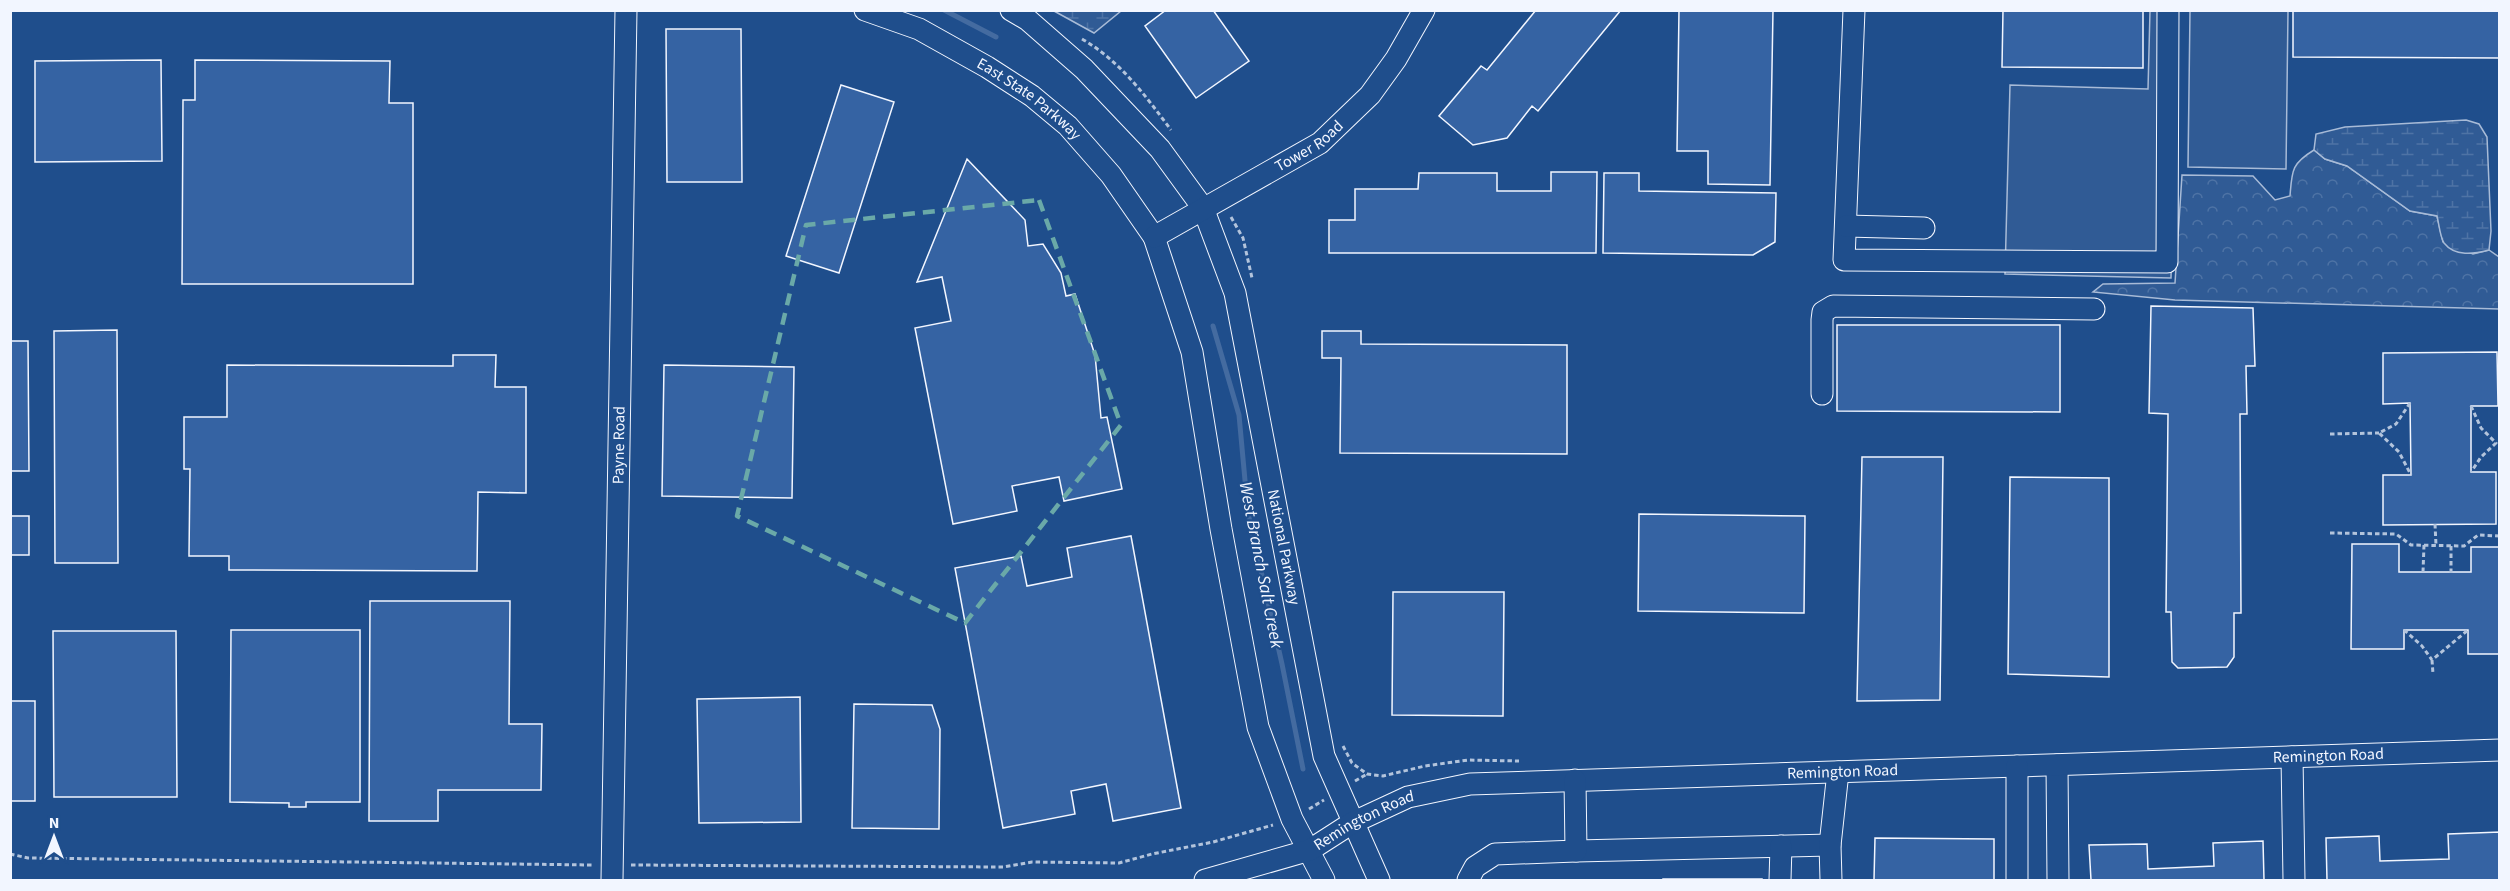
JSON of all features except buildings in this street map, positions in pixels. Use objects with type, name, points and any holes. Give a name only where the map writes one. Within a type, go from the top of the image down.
[{"type":"street","name":"Payne Road","points":[[612,873],[626,10]]},
{"type":"street","name":"East State Parkway","points":[[865,10],[919,29],[987,67],[1032,96],[1068,126],[1111,175],[1154,237]]},
{"type":"street","points":[[1011,10],[1028,20],[1084,69],[1160,149],[1203,208]]},
{"type":"street","name":"Tower Road","points":[[1154,237],[1320,143],[1370,95],[1396,59],[1424,10]]},
{"type":"street","points":[[1854,10],[1844,260],[2167,262],[2168,10]]},
{"type":"street","name":"National Parkway","points":[[1203,208],[1235,293],[1324,756],[1352,823],[1380,880]]},
{"type":"street","points":[[1846,226],[1924,228]]},
{"type":"street","points":[[1154,237],[1192,351],[1221,529],[1258,727],[1292,819],[1324,880]]},
{"type":"street","points":[[1822,394],[1822,320],[1824,312],[1833,306],[2094,309]]},
{"type":"street","name":"Remington Road","points":[[1205,880],[1310,850],[1352,823],[1408,797],[1470,784],[2499,750]]},
{"type":"street","points":[[2292,757],[2294,880]]},
{"type":"street","points":[[2057,765],[2058,880]]},
{"type":"street","points":[[2016,880],[2017,766]]},
{"type":"street","points":[[1831,880],[1830,845],[1838,772]]},
{"type":"street","points":[[1575,780],[1576,850]]},
{"type":"street","points":[[1468,880],[1474,867],[1496,854],[1576,850],[1830,845]]},
{"type":"street","points":[[1780,846],[1780,880]]},
{"type":"path","points":[[2330,434],[2379,433],[2396,424],[2410,404]]},
{"type":"path","points":[[2470,406],[2481,429],[2498,443],[2481,457],[2471,472]]},
{"type":"path","points":[[2379,433],[2398,452],[2411,475]]},
{"type":"path","points":[[2435,525],[2436,545]]},
{"type":"path","points":[[2330,533],[2396,534],[2411,545],[2451,546],[2464,546],[2478,535],[2499,536]]},
{"type":"path","points":[[2423,572],[2424,545]]},
{"type":"path","points":[[2451,546],[2451,573]]},
{"type":"path","points":[[2404,630],[2422,646],[2432,660],[2433,674]]},
{"type":"path","points":[[2432,660],[2468,630]]},
{"type":"path","points":[[10,854],[40,859],[612,873],[1003,867],[1032,862],[1119,863],[1213,842],[1292,819],[1366,774]]},
{"type":"highlighted area","points":[[1039,200],[1121,425],[965,623],[737,516],[806,225]]},
{"type":"green space","points":[[1054,11],[1121,11],[1094,33]]},
{"type":"green space","points":[[2466,120],[2479,124],[2487,137],[2491,231],[2489,250],[2471,253],[2454,251],[2444,243],[2437,216],[2410,211],[2347,166],[2325,159],[2314,150],[2316,134],[2345,127]]},
{"type":"green space","points":[[2314,150],[2325,159],[2347,166],[2410,211],[2437,216],[2443,242],[2473,254],[2489,250],[2499,257],[2499,309],[2175,300],[2093,292],[2103,284],[2175,283],[2182,175],[2253,176],[2275,200],[2290,196],[2294,169]]},
{"type":"shaded area","points":[[2150,11],[2177,11],[2171,278],[2005,274],[2010,85],[2148,89]]},
{"type":"shaded area","points":[[2190,11],[2288,11],[2286,169],[2188,167]]},
{"type":"waterway","name":"West Branch Salt Creek","points":[[944,10],[996,37]]},
{"type":"waterway","name":"West Branch Salt Creek","points":[[1213,326],[1239,415],[1248,513],[1303,769]]}]
